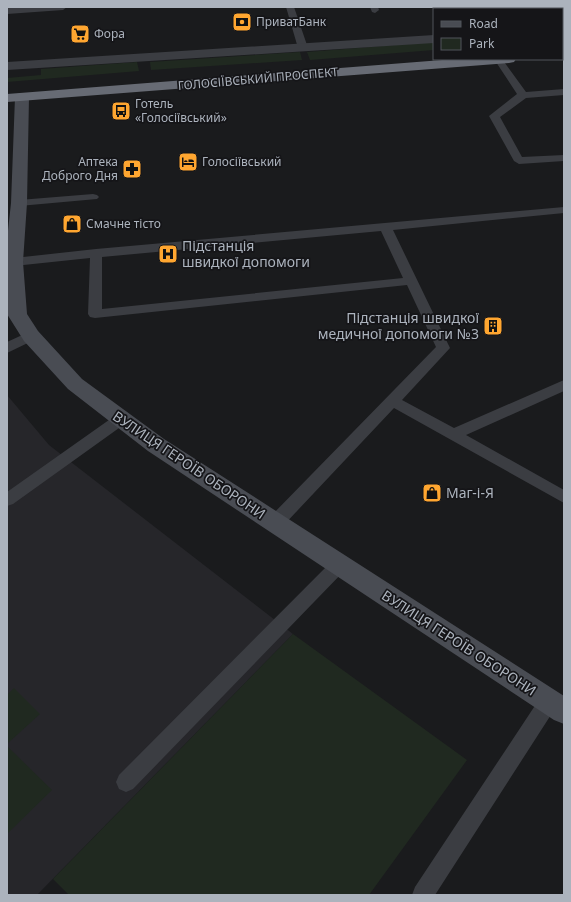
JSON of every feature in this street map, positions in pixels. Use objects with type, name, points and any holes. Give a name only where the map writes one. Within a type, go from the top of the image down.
[{"type":"highway","name":"ГОЛОСІЇВСЬКИЙ ПРОСПЕКТ","points":[[15,98],[491,60]]},
{"type":"street","name":"ГОЛОСІЇВСЬКИЙ ПРОСПЕКТ","points":[[7,66],[303,48],[433,38]]},
{"type":"street","name":"ВУЛИЦЯ ГЕРОЇВ ОБОРОНИ","points":[[15,98],[19,203],[14,262],[12,315],[75,384],[156,445],[557,706]]},
{"type":"lane","points":[[7,11],[62,7]]},
{"type":"lane","points":[[290,7],[303,48]]},
{"type":"lane","points":[[505,60],[523,95]]},
{"type":"lane","points":[[564,92],[523,95],[494,116],[519,161],[564,158]]},
{"type":"lane","points":[[19,203],[93,197]]},
{"type":"lane","points":[[14,262],[564,210]]},
{"type":"lane","points":[[275,523],[443,348],[385,226]]},
{"type":"lane","points":[[96,254],[95,314],[411,281]]},
{"type":"lane","points":[[7,348],[31,336]]},
{"type":"lane","points":[[453,435],[564,385]]},
{"type":"lane","points":[[392,401],[564,498]]},
{"type":"lane","points":[[7,500],[121,419]]},
{"type":"lane","points":[[126,782],[339,565]]},
{"type":"lane","points":[[423,895],[557,706]]},
{"type":"shaded area","points":[[7,395],[49,445],[293,634],[37,895],[7,895]]},
{"type":"green space","points":[[433,42],[433,50],[310,60],[307,52]]},
{"type":"green space","points":[[300,52],[302,60],[151,70],[150,62]]},
{"type":"green space","points":[[137,62],[139,71],[7,82],[7,78],[41,75],[41,69]]},
{"type":"green space","points":[[293,634],[467,760],[369,895],[69,895],[53,879]]},
{"type":"green space","points":[[14,688],[40,714],[7,744],[7,695]]},
{"type":"green space","points":[[7,746],[52,790],[7,834]]},
{"type":"place","name":"ПриватБанк","points":[[242,22]]},
{"type":"place","name":"Фора","points":[[80,34]]},
{"type":"place","name":"Готель «Голосіївський»","points":[[121,111]]},
{"type":"place","name":"Голосіївський","points":[[188,162]]},
{"type":"place","name":"Аптека Доброго Дня","points":[[132,169]]},
{"type":"place","name":"Смачне тісто","points":[[72,224]]},
{"type":"place","name":"Підстанція швидкої допомоги","points":[[168,254]]},
{"type":"place","name":"Підстанція швидкої медичної допомоги №3","points":[[493,326]]},
{"type":"place","name":"Маг-і-Я","points":[[432,493]]}]
